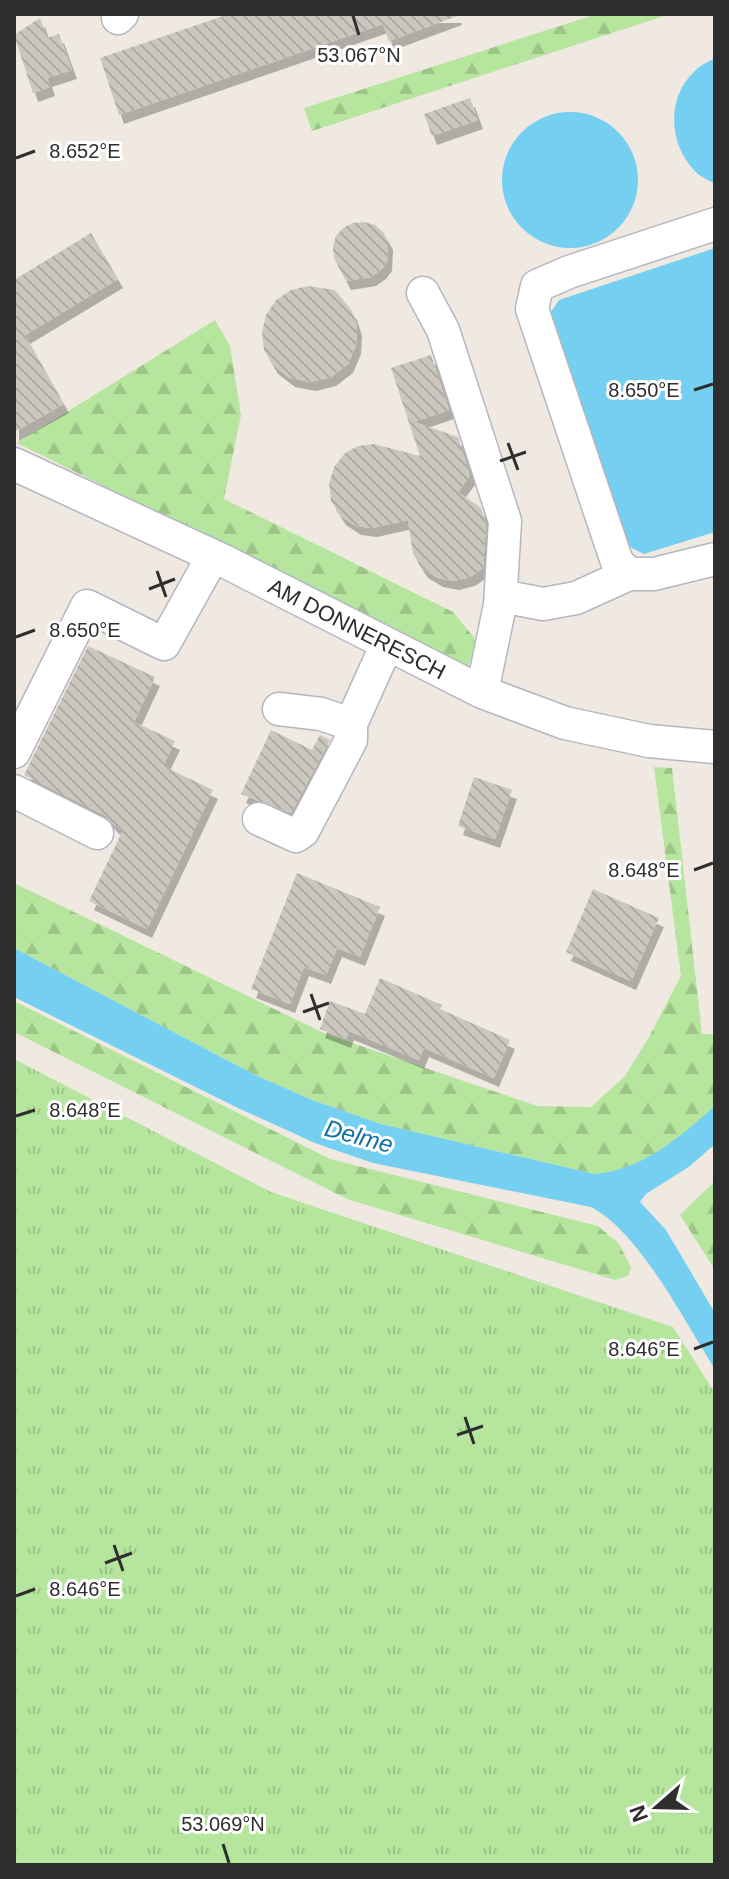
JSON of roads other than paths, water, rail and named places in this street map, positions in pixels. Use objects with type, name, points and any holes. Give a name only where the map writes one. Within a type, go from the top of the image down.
[{"type":"street","points":[[629,574],[617,562],[532,309],[537,286],[569,272],[715,224]]},
{"type":"street","points":[[423,293],[443,330],[505,521],[501,596],[482,692]]},
{"type":"street","name":"AM DONNERESCH","points":[[14,464],[213,556],[482,692],[565,723],[649,741],[715,747]]},
{"type":"street","points":[[14,752],[87,606],[164,644],[213,556]]},
{"type":"street","points":[[501,596],[543,604],[576,598],[629,574],[654,574],[715,559]]},
{"type":"street","points":[[259,819],[296,836],[303,831],[351,740],[351,724],[387,644]]},
{"type":"street","points":[[279,709],[321,714],[351,724]]},
{"type":"street","points":[[14,791],[97,833]]},
{"type":"water","points":[[715,58],[715,184],[698,174],[686,159],[674,121],[675,108],[685,83],[698,68]]},
{"type":"water","points":[[570,112],[596,117],[618,132],[633,154],[638,180],[633,206],[618,228],[596,243],[570,248],[544,243],[522,228],[507,206],[502,180],[507,154],[522,132],[544,117]]},
{"type":"water","points":[[715,248],[715,532],[644,554],[628,546],[551,312],[559,300]]},
{"type":"water","name":"Delme","points":[[14,948],[255,1075],[312,1100],[381,1124],[595,1174],[645,1159],[715,1106],[715,1144],[690,1166],[646,1194],[640,1202],[666,1230],[715,1313],[715,1369],[644,1257],[609,1219],[591,1207],[373,1163],[315,1143],[14,997]]}]
